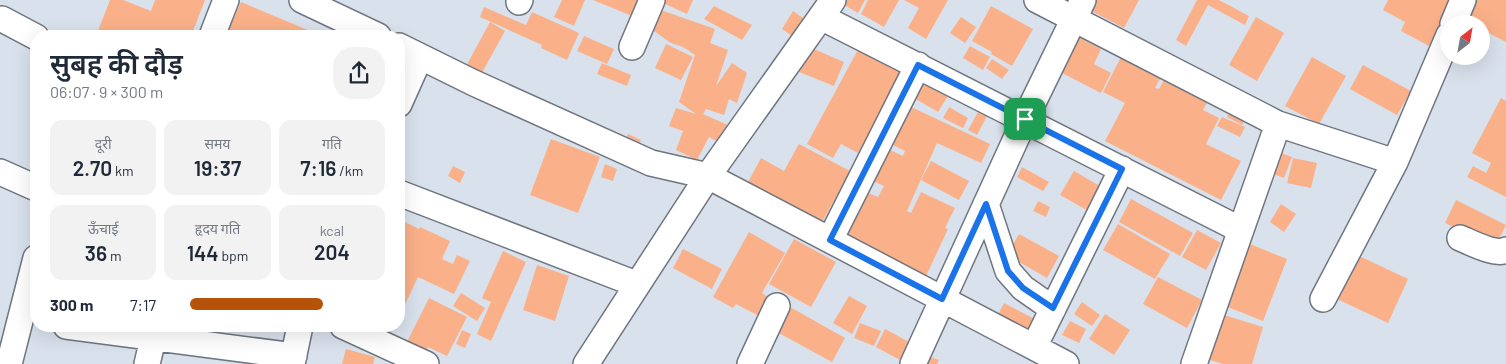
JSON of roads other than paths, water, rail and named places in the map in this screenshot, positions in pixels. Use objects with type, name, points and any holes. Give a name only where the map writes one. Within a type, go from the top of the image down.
[{"type":"street","points":[[214,30],[226,0]]},
{"type":"street","points":[[302,0],[365,30]]},
{"type":"street","points":[[632,47],[652,0]]},
{"type":"street","points":[[1037,0],[1078,9],[1278,124],[1395,162]]},
{"type":"street","points":[[1457,15],[1463,0]]},
{"type":"street","points":[[586,364],[636,284],[708,176],[827,8],[918,65],[1241,230]]},
{"type":"street","points":[[913,364],[1025,119],[1078,9]]},
{"type":"street","points":[[3,15],[30,33]]},
{"type":"street","points":[[405,76],[410,52],[651,163],[708,176],[1066,364]]},
{"type":"street","points":[[1323,299],[1395,162],[1440,56]]},
{"type":"street","points":[[830,240],[918,65]]},
{"type":"street","points":[[1194,364],[1278,124]]},
{"type":"street","points":[[1034,347],[1122,169]]},
{"type":"street","points":[[0,172],[30,185]]},
{"type":"street","points":[[405,195],[636,284]]},
{"type":"street","points":[[986,204],[1008,271],[1023,288],[1053,308]]},
{"type":"street","points":[[1460,238],[1496,252],[1506,250]]},
{"type":"street","points":[[9,364],[30,280]]},
{"type":"street","points":[[750,364],[777,306]]},
{"type":"street","points":[[147,364],[154,332],[293,360],[299,332]]},
{"type":"street","points":[[355,332],[426,364]]}]
